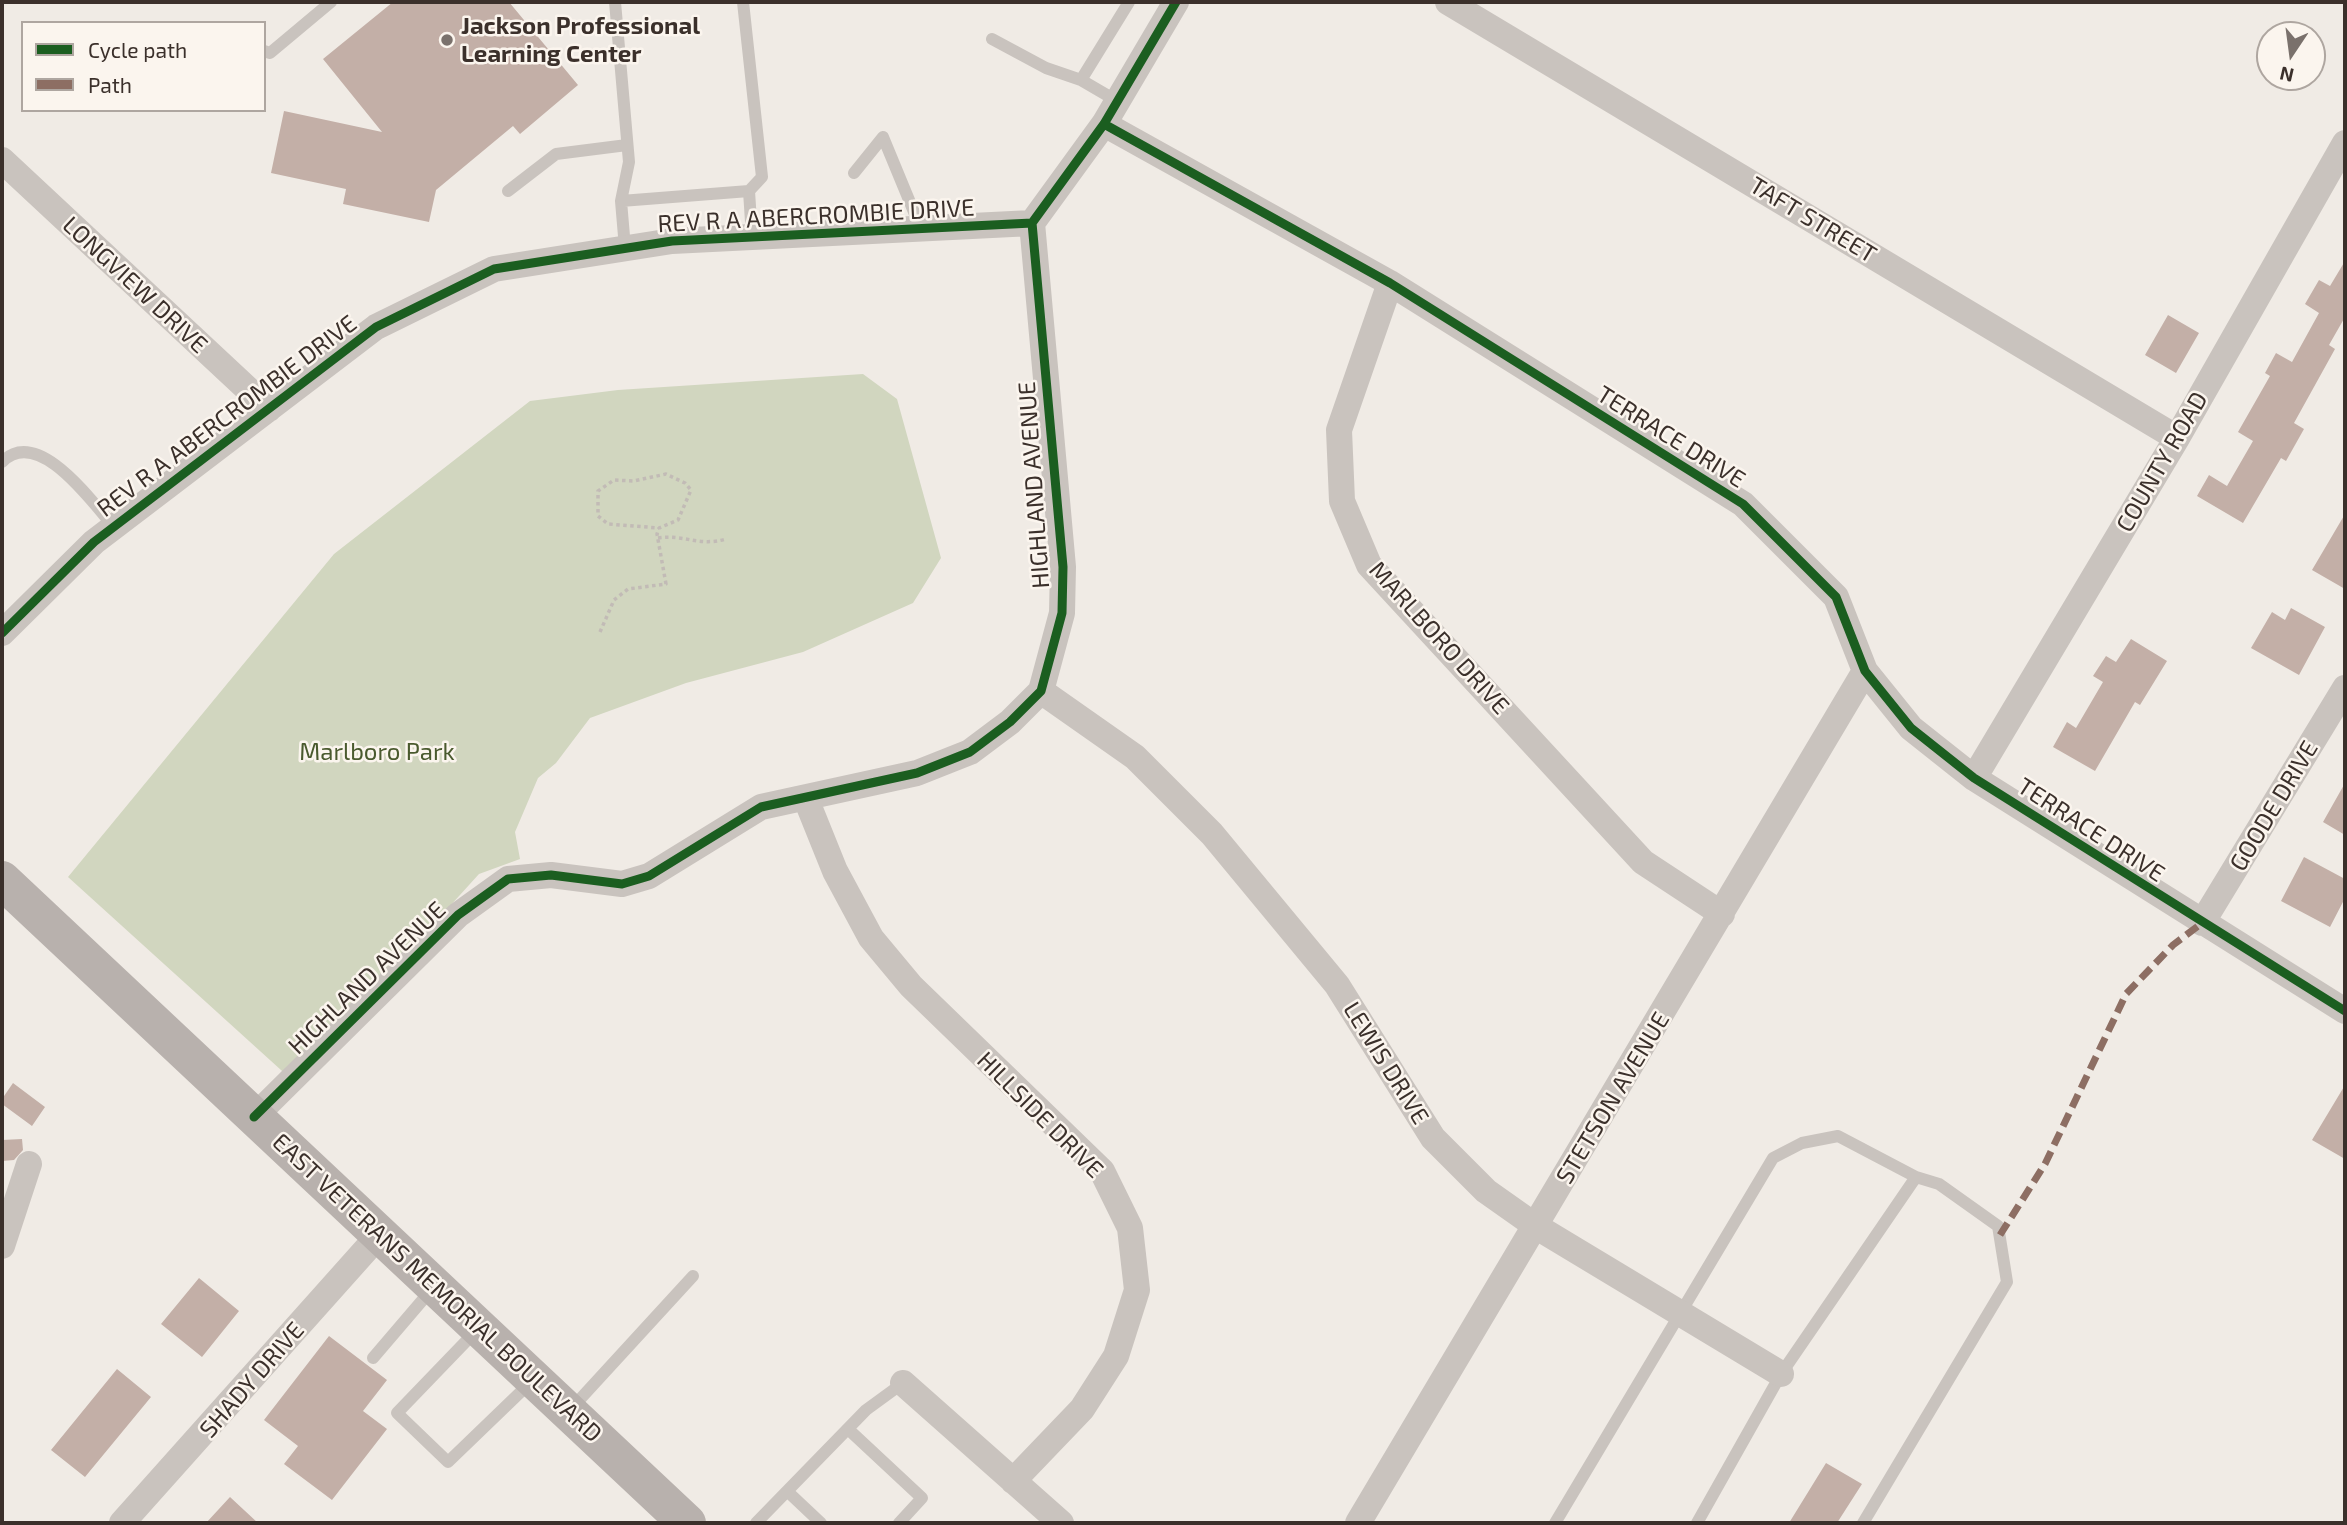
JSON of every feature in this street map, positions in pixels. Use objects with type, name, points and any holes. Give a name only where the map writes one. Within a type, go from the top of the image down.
[{"type":"main road","name":"EAST VETERANS MEMORIAL BOULEVARD","points":[[2,880],[687,1523]]},
{"type":"street","points":[[1032,223],[1104,124],[1174,3]]},
{"type":"street","name":"TAFT STREET","points":[[1461,5],[2177,438]]},
{"type":"street","name":"TERRACE DRIVE","points":[[1104,124],[1390,283],[1743,504],[1836,597],[1865,671],[1911,728],[1975,778],[2345,1011]]},
{"type":"street","name":"COUNTY ROAD","points":[[1975,778],[2177,438],[2345,143]]},
{"type":"street","name":"LONGVIEW DRIVE","points":[[2,160],[269,409]]},
{"type":"street","name":"REV R A ABERCROMBIE DRIVE","points":[[5,625],[94,542],[376,327],[494,269],[672,241],[1032,223]]},
{"type":"street","name":"HIGHLAND AVENUE","points":[[254,1117],[458,915],[508,879],[551,875],[622,884],[649,876],[761,807],[917,773],[970,752],[1010,722],[1041,691],[1062,613],[1063,567],[1032,223]]},
{"type":"street","name":"MARLBORO DRIVE","points":[[1390,283],[1339,430],[1342,501],[1369,565],[1643,862],[1722,914]]},
{"type":"street","name":"STETSON AVENUE","points":[[1358,1523],[1537,1227],[1865,671]]},
{"type":"street","name":"GOODE DRIVE","points":[[2202,923],[2345,688]]},
{"type":"street","name":"LEWIS DRIVE","points":[[1041,691],[1135,757],[1212,834],[1337,985],[1433,1138],[1486,1191],[1537,1227],[1781,1374]]},
{"type":"street","name":"HILLSIDE DRIVE","points":[[806,799],[835,871],[871,938],[911,986],[1102,1171],[1130,1228],[1137,1290],[1116,1356],[1082,1409],[1013,1481]]},
{"type":"street","points":[[2,1246],[29,1164]]},
{"type":"street","name":"SHADY DRIVE","points":[[136,1519],[380,1234]]},
{"type":"street","points":[[903,1383],[1061,1523]]},
{"type":"lane","points":[[266,51],[270,52],[331,2]]},
{"type":"lane","points":[[615,2],[629,162],[621,201],[625,248]]},
{"type":"lane","points":[[621,201],[749,191],[762,177],[743,2]]},
{"type":"lane","points":[[1081,80],[1129,2]]},
{"type":"lane","points":[[992,39],[1046,68],[1081,80],[1117,101]]},
{"type":"lane","points":[[854,173],[883,137],[920,229]]},
{"type":"lane","points":[[509,191],[555,154],[627,145]]},
{"type":"lane","points":[[749,191],[752,237]]},
{"type":"lane","points":[[2,462],[7,457],[29,451],[55,463],[114,527]]},
{"type":"lane","points":[[1555,1523],[1773,1158],[1802,1143],[1838,1136],[1916,1177],[1939,1184],[1998,1226],[2007,1282],[1863,1523]]},
{"type":"lane","points":[[1697,1523],[1781,1374],[1916,1177]]},
{"type":"lane","points":[[569,1412],[693,1276]]},
{"type":"lane","points":[[373,1358],[435,1286]]},
{"type":"lane","points":[[479,1328],[397,1413],[448,1462],[534,1379]]},
{"type":"lane","points":[[756,1523],[866,1410],[903,1383]]},
{"type":"lane","points":[[848,1429],[922,1498],[899,1523]]},
{"type":"lane","points":[[787,1491],[821,1523]]},
{"type":"path","points":[[666,474],[685,483],[691,490],[684,512],[678,520],[659,528],[608,524],[598,516],[598,491],[614,480],[634,481],[666,474]]},
{"type":"path","points":[[600,632],[614,600],[628,590],[666,584],[658,538],[659,528]]},
{"type":"path","points":[[658,538],[684,538],[709,544],[726,539]]},
{"type":"green space","name":"Marlboro Park","points":[[863,374],[897,399],[941,558],[913,603],[803,652],[686,683],[590,718],[556,763],[538,778],[515,832],[520,859],[479,874],[292,1080],[68,877],[334,554],[530,401],[618,390]]},
{"type":"building","points":[[393,2],[509,2],[578,85],[520,134],[513,126],[436,190],[429,222],[343,204],[346,189],[271,173],[284,111],[382,132],[323,59]]},
{"type":"building","points":[[2345,261],[2345,317],[2329,345],[2335,349],[2294,423],[2304,429],[2286,461],[2281,458],[2243,523],[2197,496],[2209,475],[2227,486],[2253,441],[2238,432],[2270,376],[2265,373],[2276,353],[2292,362],[2319,313],[2305,304],[2319,280],[2330,286]]},
{"type":"building","points":[[2168,315],[2199,333],[2176,373],[2145,355]]},
{"type":"building","points":[[2345,514],[2345,589],[2312,570]]},
{"type":"building","points":[[2291,608],[2325,627],[2299,675],[2251,648],[2272,612],[2285,620]]},
{"type":"building","points":[[2131,639],[2167,661],[2140,705],[2135,702],[2095,771],[2053,747],[2067,722],[2076,728],[2103,682],[2093,676],[2106,656],[2116,662]]},
{"type":"building","points":[[2345,783],[2345,835],[2323,822]]},
{"type":"building","points":[[2304,857],[2345,879],[2345,898],[2330,927],[2281,901]]},
{"type":"building","points":[[13,1083],[45,1107],[32,1126],[2,1104],[2,1099]]},
{"type":"building","points":[[2345,1085],[2345,1159],[2312,1140]]},
{"type":"building","points":[[22,1139],[23,1150],[14,1160],[2,1161],[2,1140]]},
{"type":"building","points":[[199,1278],[239,1311],[202,1357],[161,1324]]},
{"type":"building","points":[[329,1336],[387,1380],[363,1411],[387,1429],[332,1500],[284,1464],[298,1446],[264,1420]]},
{"type":"building","points":[[117,1369],[151,1397],[85,1477],[51,1450]]},
{"type":"building","points":[[1826,1463],[1862,1484],[1837,1523],[1789,1523]]},
{"type":"building","points":[[230,1497],[258,1523],[206,1523]]},
{"type":"marked path","points":[[2000,1235],[2045,1164],[2126,994],[2173,945],[2202,923]]},
{"type":"cycle path","points":[[2,633],[94,542],[376,327],[494,269],[672,241],[1032,223],[1104,124],[1176,2]]},
{"type":"cycle path","points":[[1104,124],[1390,283],[1743,504],[1836,597],[1865,671],[1911,728],[1974,778],[2345,1011]]},
{"type":"cycle path","points":[[254,1117],[458,915],[508,879],[551,875],[622,884],[649,876],[761,807],[917,773],[970,752],[1010,722],[1041,691],[1062,613],[1063,567],[1032,223]]},
{"type":"place","name":"Jackson Professional Learning Center","points":[[447,40]]}]
